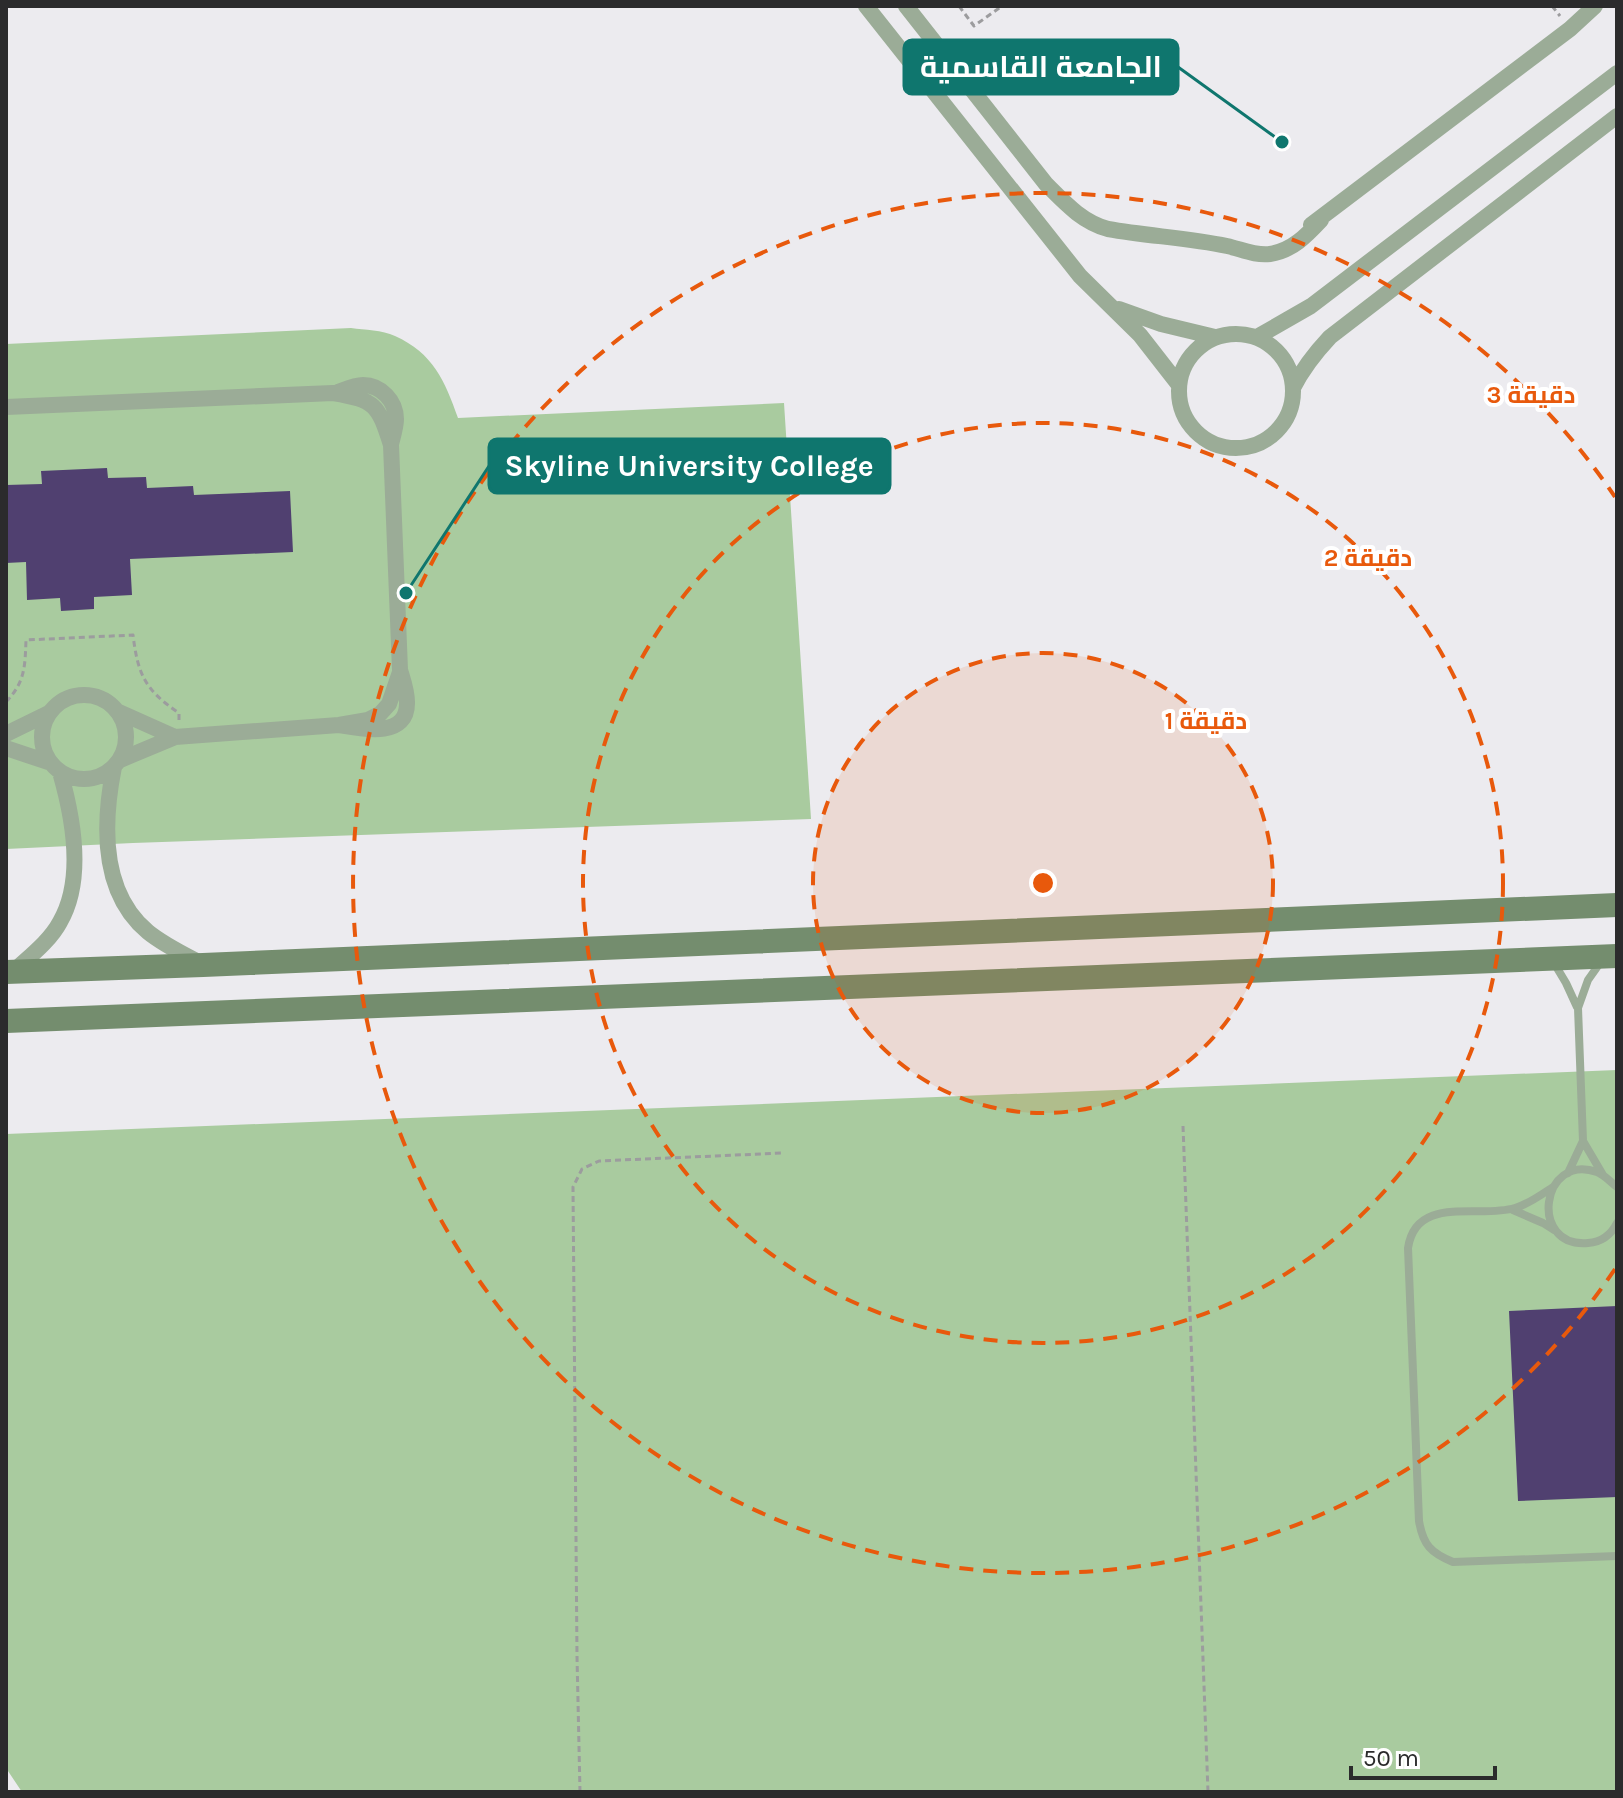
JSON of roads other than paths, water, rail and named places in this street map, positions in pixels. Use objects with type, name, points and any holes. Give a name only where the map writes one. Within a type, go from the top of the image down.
[{"type":"street","points":[[866,6],[1080,276],[1140,335],[1179,385]]},
{"type":"street","points":[[906,6],[1046,184],[1085,220],[1096,226],[1260,254],[1281,251],[1299,241],[1321,220],[1595,8]]},
{"type":"street","points":[[1257,337],[1311,306],[1617,73]]},
{"type":"street","points":[[1293,388],[1308,363],[1330,337],[1617,116]]},
{"type":"street","points":[[1110,306],[1161,324],[1215,337]]},
{"type":"street","points":[[1236,333],[1257,337],[1283,357],[1290,372],[1293,388],[1290,411],[1277,431],[1258,444],[1235,448],[1212,443],[1193,429],[1181,408],[1179,385],[1186,361],[1215,337],[1236,333]]},
{"type":"street","points":[[6,407],[333,393],[363,399],[374,407],[383,420],[391,445],[400,670],[389,704],[380,714],[368,720],[178,737],[117,764],[105,775],[82,780],[6,748]]},
{"type":"street","points":[[6,734],[78,695],[89,695],[111,704],[119,712],[127,736],[108,798],[107,818],[111,870],[117,889],[132,915],[146,930],[169,947],[203,965]]},
{"type":"street","points":[[119,712],[178,737]]},
{"type":"street","points":[[10,971],[39,948],[60,924],[69,903],[73,878],[74,846],[69,801],[55,767],[44,751],[42,738],[49,713]]},
{"type":"street","points":[[10,971],[1617,905]]},
{"type":"street","points":[[6,1021],[1611,956]]},
{"type":"lane","points":[[1611,956],[1588,980],[1578,1008],[1583,1141],[1568,1173],[1553,1187],[1512,1209],[1439,1213],[1421,1221],[1410,1237],[1408,1248],[1419,1521],[1429,1547],[1440,1557],[1453,1562],[1617,1556]]},
{"type":"lane","points":[[1551,959],[1578,1008]]},
{"type":"lane","points":[[1583,1141],[1616,1188]]},
{"type":"lane","points":[[1568,1173],[1586,1170],[1604,1175]]},
{"type":"lane","points":[[1553,1187],[1547,1210],[1557,1232]]},
{"type":"lane","points":[[1512,1209],[1580,1244],[1593,1243],[1616,1226]]},
{"type":"place","name":"الجامعة القاسمية","points":[[1282,142]]},
{"type":"place","name":"Skyline University College","points":[[406,593]]}]
